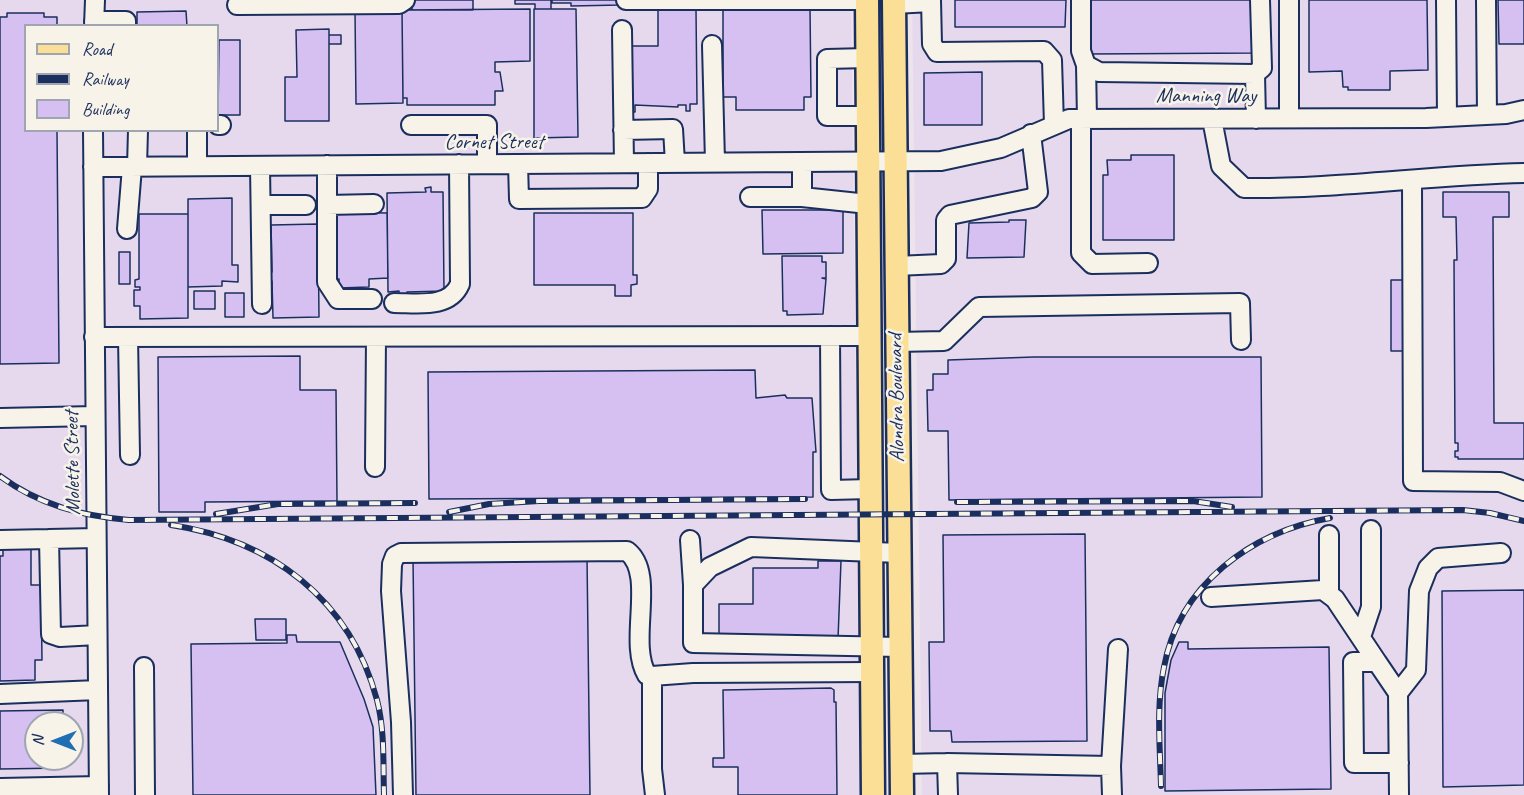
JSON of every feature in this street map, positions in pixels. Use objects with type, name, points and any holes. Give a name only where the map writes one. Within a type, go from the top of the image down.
[{"type":"main road","name":"Alondra Boulevard","points":[[867,0],[873,795]]},
{"type":"main road","name":"Alondra Boulevard","points":[[894,2],[902,795]]},
{"type":"main road","points":[[872,672],[900,674]]},
{"type":"street","points":[[95,0],[94,23],[126,21],[126,24]]},
{"type":"street","points":[[237,5],[305,2],[399,4],[405,0]]},
{"type":"street","points":[[627,0],[867,0]]},
{"type":"street","points":[[1081,0],[1081,51],[1086,65],[1081,253],[1092,264],[1148,263]]},
{"type":"street","points":[[1086,65],[1099,72],[1255,74],[1262,68],[1260,0]]},
{"type":"street","points":[[1289,0],[1289,118]]},
{"type":"street","points":[[1446,0],[1447,117]]},
{"type":"street","points":[[1486,0],[1487,115]]},
{"type":"street","points":[[894,2],[931,1],[932,44],[937,52],[1044,51],[1049,54],[1052,60],[1054,125]]},
{"type":"street","points":[[622,30],[624,163]]},
{"type":"street","points":[[712,45],[715,162]]},
{"type":"street","points":[[867,58],[827,59],[827,116],[868,116]]},
{"type":"street","points":[[1255,74],[1256,119]]},
{"type":"street","name":"Manning Way","points":[[895,161],[941,161],[966,158],[1001,148],[1069,119],[1447,117],[1524,110]]},
{"type":"street","points":[[1212,119],[1221,166],[1244,188],[1288,188],[1412,181],[1452,175],[1524,173]]},
{"type":"street","points":[[411,125],[487,125],[487,164]]},
{"type":"street","points":[[623,130],[674,129],[675,163]]},
{"type":"street","name":"Molette Street","points":[[93,132],[99,790]]},
{"type":"street","points":[[127,229],[138,132]]},
{"type":"street","points":[[197,132],[197,166]]},
{"type":"street","points":[[896,266],[942,264],[946,259],[946,220],[950,215],[1032,198],[1038,192],[1031,134]]},
{"type":"street","name":"Cornet Street","points":[[93,167],[895,161]]},
{"type":"street","points":[[802,162],[802,197]]},
{"type":"street","points":[[518,164],[519,199],[642,198],[648,189],[648,163]]},
{"type":"street","points":[[394,303],[435,303],[449,299],[456,294],[460,284],[459,164]]},
{"type":"street","points":[[327,165],[327,282],[338,299],[372,299]]},
{"type":"street","points":[[260,166],[263,205],[262,304]]},
{"type":"street","points":[[1412,181],[1413,481],[1500,482],[1524,492]]},
{"type":"street","points":[[750,197],[802,197],[868,204]]},
{"type":"street","points":[[327,205],[374,204]]},
{"type":"street","points":[[263,205],[306,205]]},
{"type":"street","points":[[897,342],[944,340],[979,307],[1240,303],[1241,340]]},
{"type":"street","points":[[830,336],[831,490],[870,489]]},
{"type":"street","points":[[94,337],[869,336]]},
{"type":"street","points":[[128,337],[130,455]]},
{"type":"street","points":[[375,467],[376,337]]},
{"type":"street","points":[[0,418],[94,416]]},
{"type":"street","points":[[1361,637],[1371,607],[1371,530]]},
{"type":"street","points":[[1329,535],[1329,594]]},
{"type":"street","points":[[0,540],[96,538]]},
{"type":"street","points":[[50,539],[51,634],[60,637],[97,635]]},
{"type":"street","points":[[690,540],[693,644],[900,646]]},
{"type":"street","points":[[693,585],[710,567],[750,547],[899,553]]},
{"type":"street","points":[[403,795],[401,722],[391,591],[392,564],[395,556],[401,553],[627,551],[637,565],[641,590],[640,661],[647,675],[872,672]]},
{"type":"street","points":[[1398,693],[1416,670],[1419,591],[1428,567],[1438,558],[1501,553]]},
{"type":"street","points":[[1211,597],[1323,590],[1335,599],[1398,693],[1399,795]]},
{"type":"street","points":[[1112,795],[1111,766],[1118,649]]},
{"type":"street","points":[[1377,662],[1353,662],[1354,764],[1399,763]]},
{"type":"street","points":[[144,667],[145,795]]},
{"type":"street","points":[[655,795],[652,769],[657,676]]},
{"type":"street","points":[[0,694],[98,690]]},
{"type":"street","points":[[947,763],[948,795]]},
{"type":"street","points":[[901,764],[1111,766]]},
{"type":"street","points":[[0,788],[99,790]]},
{"type":"shaded area","points":[[0,0],[851,0],[861,795],[0,795]]},
{"type":"shaded area","points":[[912,0],[1524,0],[1524,795],[922,795]]},
{"type":"building","points":[[412,0],[473,0],[473,10],[412,10]]},
{"type":"building","points":[[515,0],[551,0],[551,9],[535,9],[535,4],[515,4]]},
{"type":"building","points":[[552,0],[621,0],[621,5],[571,6],[571,3],[552,3]]},
{"type":"building","points":[[955,0],[1066,0],[1065,27],[955,27]]},
{"type":"building","points":[[1089,0],[1255,0],[1256,53],[1089,54]]},
{"type":"building","points":[[1309,0],[1427,0],[1428,70],[1390,71],[1390,90],[1348,90],[1348,87],[1343,87],[1342,71],[1309,72]]},
{"type":"building","points":[[1498,0],[1524,0],[1524,44],[1499,44]]},
{"type":"building","points":[[723,8],[810,8],[811,97],[804,97],[804,110],[736,110],[736,97],[723,97]]},
{"type":"building","points":[[530,9],[530,61],[495,62],[495,72],[500,72],[503,91],[495,91],[495,105],[407,105],[407,98],[403,98],[402,10]]},
{"type":"building","points":[[534,9],[576,9],[578,137],[534,138]]},
{"type":"building","points":[[658,9],[696,9],[697,104],[690,104],[690,111],[686,111],[686,105],[678,105],[678,107],[635,105],[635,112],[629,112],[629,46],[658,46]]},
{"type":"building","points":[[402,10],[403,103],[356,104],[355,11]]},
{"type":"building","points":[[186,11],[187,24],[137,24],[137,12]]},
{"type":"building","points":[[7,13],[44,13],[44,17],[57,17],[57,24],[24,24],[24,132],[57,132],[59,363],[0,364],[0,17],[7,17]]},
{"type":"building","points":[[329,29],[329,121],[285,121],[285,77],[297,77],[296,30]]},
{"type":"building","points":[[329,35],[341,35],[341,44],[329,44]]},
{"type":"building","points":[[219,40],[240,40],[240,115],[219,115]]},
{"type":"building","points":[[982,72],[982,125],[924,125],[924,73]]},
{"type":"building","points":[[1131,155],[1174,155],[1174,240],[1103,240],[1103,175],[1108,175],[1107,160],[1131,160]]},
{"type":"building","points":[[431,187],[431,192],[443,192],[444,291],[407,292],[407,297],[399,297],[399,291],[388,292],[387,193],[426,192],[425,188]]},
{"type":"building","points":[[1443,192],[1509,192],[1509,217],[1493,217],[1494,423],[1524,423],[1524,459],[1458,459],[1455,457],[1455,451],[1458,451],[1458,443],[1455,443],[1454,260],[1457,260],[1456,217],[1443,217]]},
{"type":"building","points":[[232,198],[232,265],[238,265],[238,282],[222,281],[222,286],[188,287],[188,199]]},
{"type":"building","points":[[762,210],[843,210],[843,253],[763,254]]},
{"type":"building","points":[[334,212],[387,213],[388,278],[369,279],[369,287],[339,288],[339,279],[334,279]]},
{"type":"building","points":[[534,213],[633,213],[633,275],[637,275],[637,284],[631,285],[631,296],[615,296],[615,285],[534,285]]},
{"type":"building","points":[[139,214],[188,214],[188,318],[140,319],[140,306],[134,306],[134,290],[140,290],[140,287],[135,287],[135,280],[139,279]]},
{"type":"building","points":[[1009,220],[1026,220],[1024,257],[967,258],[969,223],[1009,222]]},
{"type":"building","points":[[318,224],[319,317],[273,318],[272,281],[268,281],[268,272],[272,272],[271,225]]},
{"type":"building","points":[[119,252],[130,252],[130,284],[119,284]]},
{"type":"building","points":[[782,256],[822,256],[822,262],[826,262],[826,278],[822,278],[826,279],[823,314],[787,315],[787,311],[783,311]]},
{"type":"building","points":[[1391,280],[1403,280],[1404,351],[1391,351]]},
{"type":"building","points":[[194,291],[215,291],[215,309],[194,309]]},
{"type":"building","points":[[225,293],[244,293],[244,317],[225,317]]},
{"type":"building","points":[[300,356],[300,390],[336,390],[337,501],[205,502],[205,512],[159,512],[158,357]]},
{"type":"building","points":[[1034,357],[1261,357],[1262,497],[949,500],[948,431],[928,431],[927,390],[933,390],[933,374],[948,374],[948,360]]},
{"type":"building","points":[[755,370],[756,398],[785,395],[787,398],[812,398],[816,452],[813,452],[813,497],[429,499],[428,372]]},
{"type":"building","points":[[1085,534],[1087,741],[952,742],[951,731],[930,731],[929,642],[944,642],[943,535]]},
{"type":"building","points":[[3,546],[31,546],[31,585],[41,585],[42,660],[35,660],[35,680],[0,681],[0,556],[3,556]]},
{"type":"building","points":[[587,557],[590,795],[416,795],[413,559]]},
{"type":"building","points":[[818,561],[841,561],[838,639],[719,639],[719,604],[753,604],[753,568],[818,568]]},
{"type":"building","points":[[1524,590],[1524,785],[1443,787],[1442,591]]},
{"type":"building","points":[[255,619],[286,619],[286,640],[256,640]]},
{"type":"building","points":[[287,635],[296,635],[297,642],[340,642],[373,727],[376,795],[193,795],[191,644],[287,643]]},
{"type":"building","points":[[1179,642],[1188,642],[1188,649],[1329,647],[1331,789],[1165,791],[1165,693],[1171,660]]},
{"type":"building","points":[[831,688],[834,690],[834,702],[836,702],[837,795],[738,795],[738,767],[713,767],[713,758],[724,758],[723,690]]},
{"type":"building","points":[[63,710],[24,711],[24,769],[0,769],[0,711]]},
{"type":"railway","points":[[0,476],[46,502],[94,516],[129,520],[1463,510],[1490,513],[1524,521]]},
{"type":"railway","points":[[449,512],[489,504],[539,501],[805,499]]},
{"type":"railway","points":[[957,502],[1193,501],[1232,507]]},
{"type":"railway","points":[[216,514],[278,504],[415,503]]},
{"type":"railway","points":[[1161,786],[1159,726],[1164,667],[1172,638],[1185,611],[1202,588],[1223,567],[1247,550],[1301,525],[1330,518]]},
{"type":"railway","points":[[171,525],[242,544],[273,560],[301,580],[326,604],[347,632],[364,664],[377,700],[382,735],[384,795]]}]
